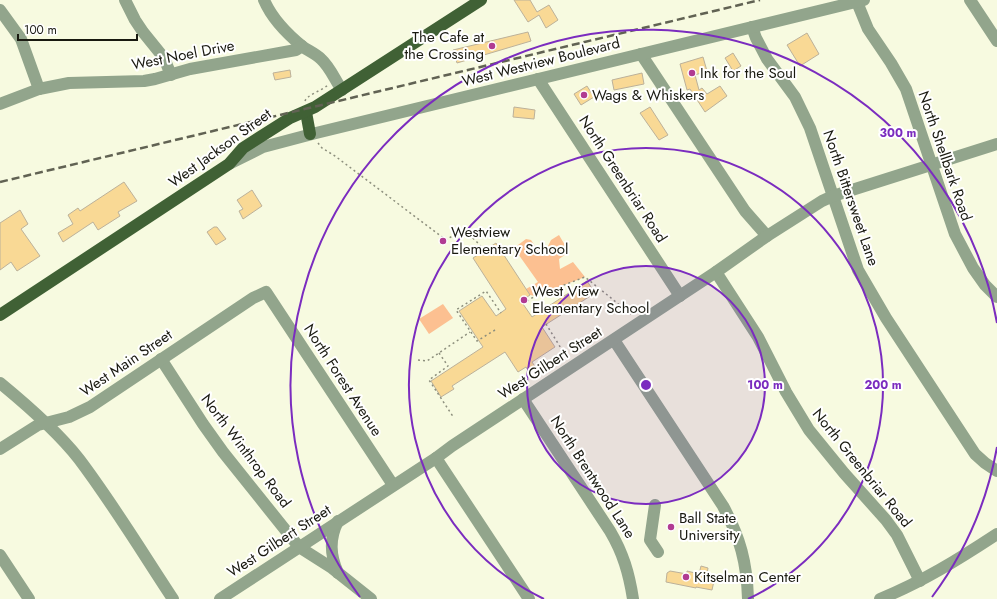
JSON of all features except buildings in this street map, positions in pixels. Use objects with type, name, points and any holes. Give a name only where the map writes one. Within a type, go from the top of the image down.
[{"type":"main road","name":"West Jackson Street","points":[[0,315],[229,164],[243,148],[306,108],[342,90],[482,0]]},
{"type":"main road","points":[[306,108],[314,138]]},
{"type":"street","points":[[125,0],[143,32],[164,58],[171,74]]},
{"type":"street","points":[[264,0],[270,13],[281,26],[302,46],[320,57],[342,90]]},
{"type":"street","points":[[970,0],[997,41]]},
{"type":"street","name":"West Westview Boulevard","points":[[229,164],[263,147],[314,138],[538,79],[861,1]]},
{"type":"street","name":"North Shellbark Road","points":[[861,1],[868,29],[891,63],[906,89],[955,234],[966,256],[985,285],[997,297]]},
{"type":"street","points":[[0,10],[21,39],[39,89]]},
{"type":"street","name":"North Bittersweet Lane","points":[[752,27],[767,59],[786,84],[800,107],[810,128],[858,270],[886,318],[976,454],[985,464],[997,471]]},
{"type":"street","name":"West Noel Drive","points":[[0,104],[39,89],[69,83],[144,81],[190,69],[296,50],[302,46]]},
{"type":"street","points":[[641,54],[745,211],[767,236]]},
{"type":"street","name":"North Greenbriar Road","points":[[538,79],[680,296]]},
{"type":"street","name":"West Gilbert Street","points":[[220,599],[436,458],[716,272],[767,236],[822,201],[833,196],[997,144]]},
{"type":"street","name":"North Greenbriar Road","points":[[716,272],[758,337],[786,392],[809,430],[844,473],[886,520],[897,535],[920,581]]},
{"type":"street","name":"West Main Street","points":[[0,449],[34,427],[69,417],[90,407],[161,358],[253,298],[266,292]]},
{"type":"street","name":"North Forest Avenue","points":[[266,292],[393,485]]},
{"type":"street","points":[[614,340],[729,517],[743,551],[748,578],[748,599]]},
{"type":"street","name":"North Winthrop Road","points":[[161,358],[203,424],[223,452],[299,547],[338,573],[371,599]]},
{"type":"street","points":[[0,383],[46,423],[66,444],[87,470],[173,599]]},
{"type":"street","name":"North Brentwood Lane","points":[[523,399],[618,545],[627,569],[633,599]]},
{"type":"street","points":[[436,458],[530,599]]},
{"type":"street","points":[[655,505],[650,540],[658,552]]},
{"type":"street","points":[[338,521],[332,538],[331,549],[334,564],[338,573]]},
{"type":"street","points":[[880,599],[920,581],[997,535]]},
{"type":"street","points":[[0,555],[29,599]]},
{"type":"path","points":[[306,108],[304,100],[306,97],[315,94],[328,86],[329,82]]},
{"type":"path","points":[[314,138],[322,148],[335,156],[446,240],[452,236],[464,234],[473,237],[484,251]]},
{"type":"path","points":[[523,304],[534,296],[585,277],[635,317]]},
{"type":"path","points":[[495,330],[477,342],[456,310],[486,291],[501,313]]},
{"type":"path","points":[[546,324],[567,358]]},
{"type":"path","points":[[418,360],[427,361],[470,332]]},
{"type":"path","points":[[439,353],[448,366],[429,380],[454,418]]},
{"type":"shaded area","points":[[559,235],[569,252],[559,259],[560,269],[573,262],[585,277],[535,296],[530,295],[526,289],[538,282],[516,251],[518,245],[526,239],[531,240],[541,255],[545,252],[551,240]]},
{"type":"shaded area","points":[[443,304],[453,318],[429,334],[419,319]]},
{"type":"railway","points":[[0,182],[760,0]]},
{"type":"place","name":"The Cafe at the Crossing","points":[[492,46]]},
{"type":"place","name":"Ink for the Soul","points":[[692,73]]},
{"type":"place","name":"Wags & Whiskers","points":[[584,95]]},
{"type":"place","name":"Westview Elementary School","points":[[443,241]]},
{"type":"place","name":"West View Elementary School","points":[[524,300]]},
{"type":"place","name":"Ball State University","points":[[671,527]]},
{"type":"place","name":"Kitselman Center","points":[[686,577]]}]
